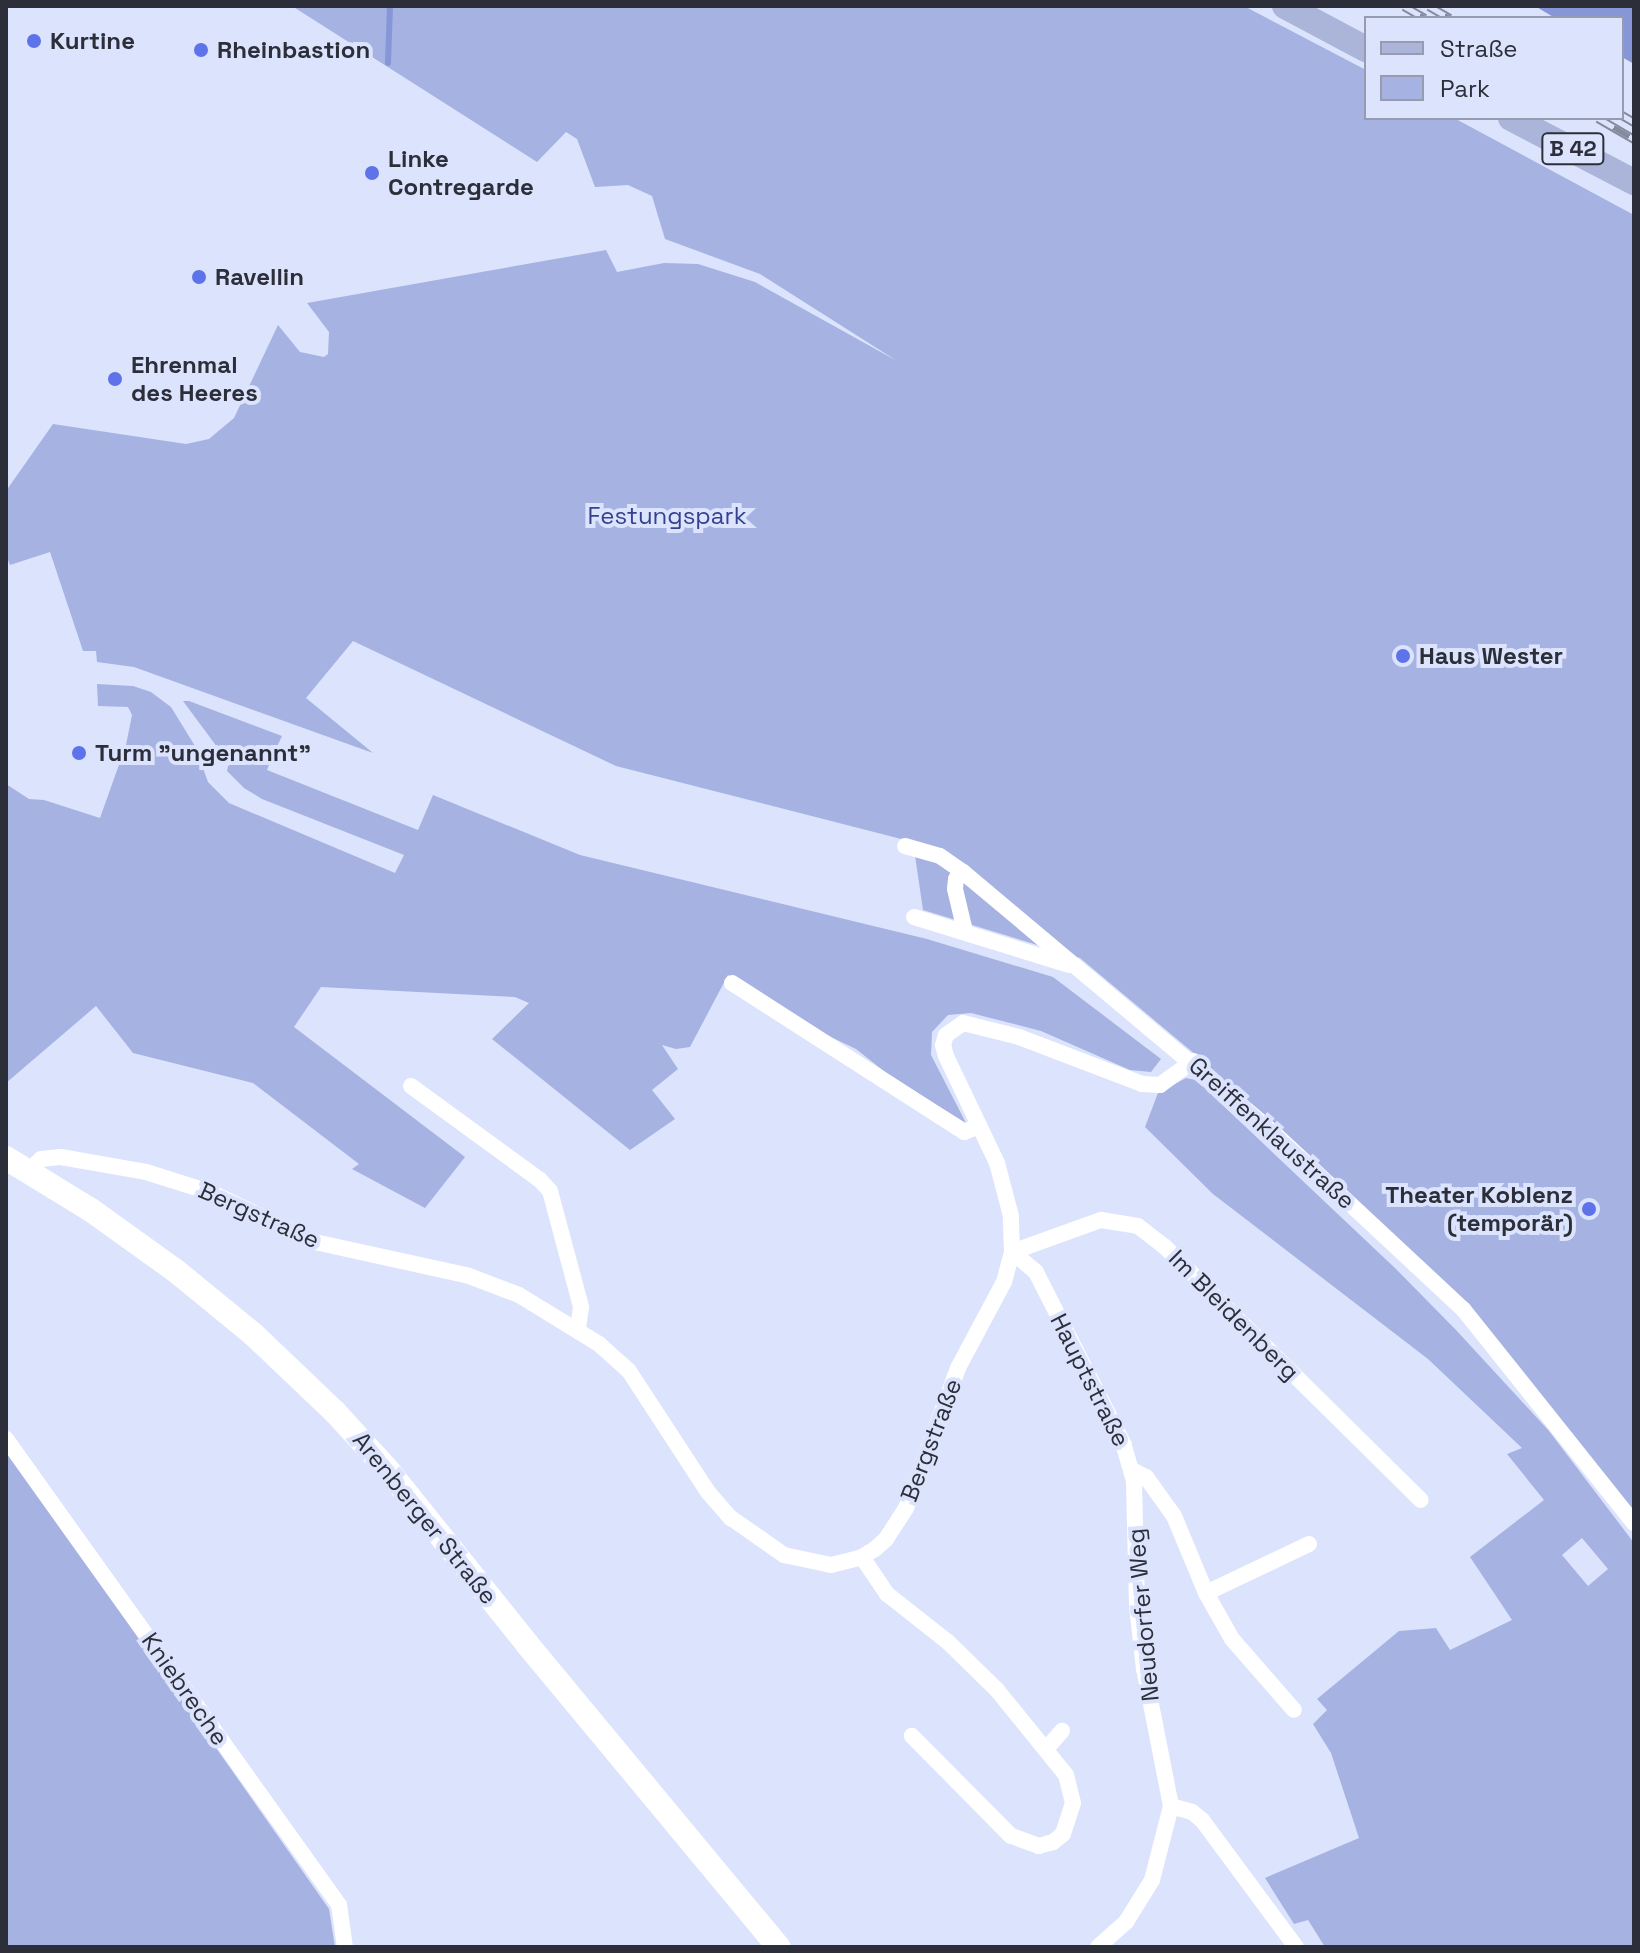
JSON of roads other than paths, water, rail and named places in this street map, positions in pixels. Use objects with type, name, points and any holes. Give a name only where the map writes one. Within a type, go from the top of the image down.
[{"type":"main road","points":[[1285,6],[1364,48]]},
{"type":"main road","name":"B 42","points":[[1515,120],[1634,182]]},
{"type":"main road","name":"Arenberger Straße","points":[[6,1158],[91,1210],[176,1271],[253,1334],[335,1412],[370,1449],[779,1947]]},
{"type":"street","name":"Greiffenklaustraße","points":[[905,846],[940,856],[963,872],[1193,1061],[1463,1309],[1634,1523]]},
{"type":"street","points":[[963,872],[956,879],[955,889],[965,931]]},
{"type":"street","name":"Greiffenklaustraße","points":[[914,917],[1046,955],[1086,973]]},
{"type":"street","points":[[732,983],[964,1132],[979,1126]]},
{"type":"street","name":"Bergstraße","points":[[28,1172],[41,1159],[74,1158],[179,1181],[315,1242],[502,1287],[578,1329],[629,1371],[708,1492],[747,1532],[784,1555],[831,1565],[862,1557],[886,1539],[912,1497],[958,1368],[1004,1282],[1012,1252],[1007,1198],[997,1163],[943,1045],[951,1028],[963,1023],[1019,1037],[1142,1084],[1160,1085],[1193,1061]]},
{"type":"street","points":[[411,1086],[540,1180],[550,1191],[581,1307],[578,1329]]},
{"type":"street","name":"Im Bleidenberg","points":[[1012,1252],[1101,1220],[1125,1221],[1145,1230],[1421,1500]]},
{"type":"street","name":"Hauptstraße","points":[[1012,1252],[1036,1272],[1124,1445],[1132,1470],[1146,1477],[1174,1516],[1206,1593],[1245,1657],[1294,1710]]},
{"type":"street","name":"Kniebreche","points":[[6,1439],[339,1905],[345,1947]]},
{"type":"street","name":"Neudorfer Weg","points":[[1098,1947],[1126,1922],[1146,1892],[1162,1849],[1171,1806],[1144,1669],[1132,1470]]},
{"type":"street","points":[[1206,1593],[1309,1544]]},
{"type":"street","points":[[862,1557],[879,1586],[973,1665],[1047,1748],[1066,1775],[1073,1803],[1063,1834],[1039,1846],[1011,1836],[912,1736]]},
{"type":"street","points":[[1047,1748],[1062,1731]]},
{"type":"street","points":[[1171,1806],[1192,1812],[1202,1820],[1296,1947]]},
{"type":"waterway","points":[[388,63],[390,6]]},
{"type":"railway","points":[[1404,6],[1422,16]]},
{"type":"railway","points":[[1429,6],[1446,16]]},
{"type":"railway","points":[[1624,116],[1634,122]]},
{"type":"railway","points":[[1601,120],[1634,139]]},
{"type":"place","name":"Kurtine","points":[[34,41]]},
{"type":"place","name":"Rheinbastion","points":[[201,50]]},
{"type":"place","name":"Linke Contregarde","points":[[372,173]]},
{"type":"place","name":"Ravellin","points":[[199,277]]},
{"type":"place","name":"Ehrenmal des Heeres","points":[[115,379]]},
{"type":"place","name":"Haus Wester","points":[[1403,656]]},
{"type":"place","name":"Turm \"ungenannt\"","points":[[79,753]]},
{"type":"place","name":"Theater Koblenz (temporär)","points":[[1589,1209]]},
{"type":"park label","name":"Festungspark","points":[[667,516]]}]
